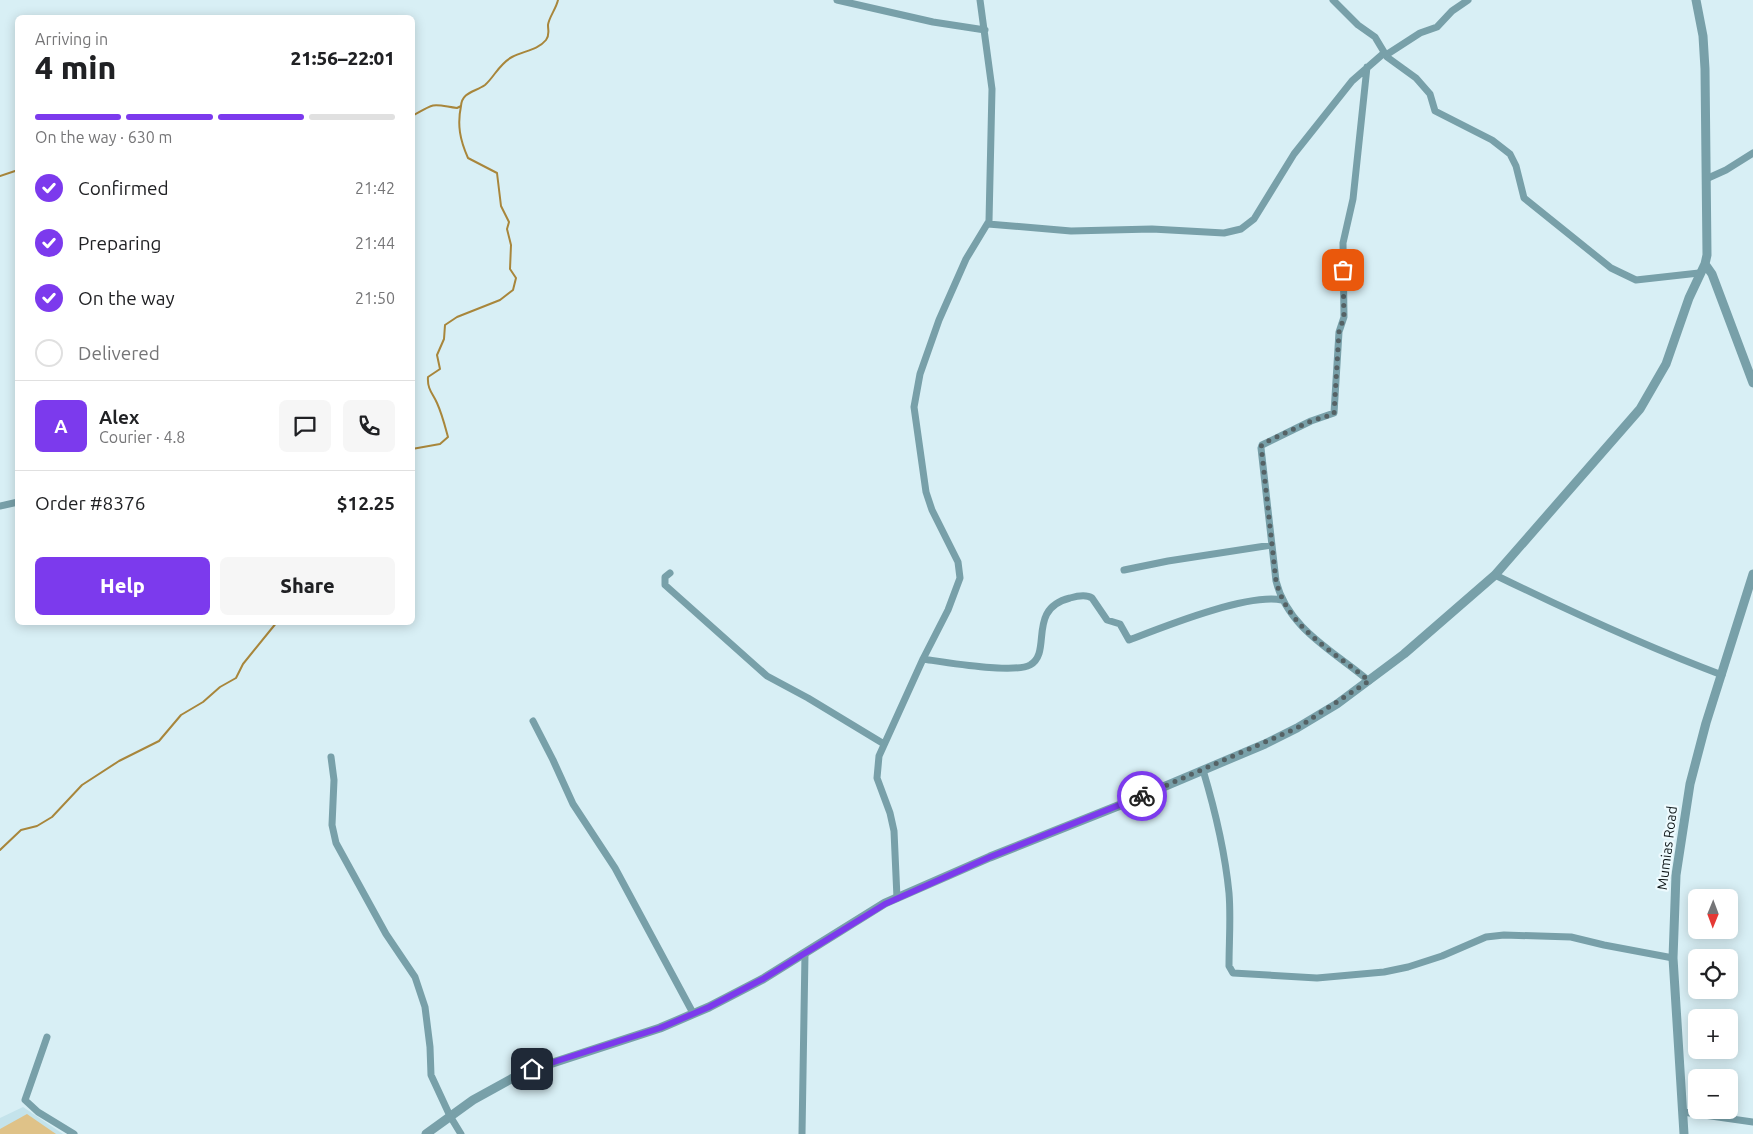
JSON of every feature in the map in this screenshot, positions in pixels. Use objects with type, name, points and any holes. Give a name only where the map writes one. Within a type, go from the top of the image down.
[{"type":"street","points":[[837,0],[932,22],[985,30]]},
{"type":"street","points":[[897,898],[892,820],[877,774],[879,756],[923,659],[948,610],[959,585],[961,573],[955,553],[932,510],[926,492],[914,418],[915,400],[922,367],[946,302],[966,260],[988,224],[992,89],[980,0]]},
{"type":"street","points":[[1333,0],[1352,20],[1375,37],[1385,54],[1416,78],[1430,94],[1435,111],[1479,133],[1510,154],[1516,166],[1524,198],[1610,268],[1636,280],[1699,273]]},
{"type":"street","points":[[988,224],[1071,231],[1152,229],[1224,233],[1241,229],[1254,218],[1294,154],[1352,81],[1385,54],[1420,33],[1437,27],[1452,11],[1468,0]]},
{"type":"street","points":[[426,1134],[480,1096],[522,1073],[660,1028],[748,987],[805,954],[867,914],[897,898],[990,857],[1203,770],[1297,728],[1369,681],[1438,626],[1495,575],[1646,401],[1666,364],[1689,298],[1699,273],[1705,264],[1707,255],[1705,69],[1703,36],[1696,0]]},
{"type":"street","points":[[1367,67],[1353,199],[1343,243],[1344,317],[1339,332],[1334,414],[1311,421],[1261,446],[1276,581],[1282,600],[1296,622],[1369,681]]},
{"type":"street","points":[[1706,179],[1726,170],[1753,153]]},
{"type":"street","points":[[1705,264],[1712,274],[1753,383]]},
{"type":"street","points":[[0,506],[15,503]]},
{"type":"street","points":[[1124,570],[1168,561],[1272,545]]},
{"type":"street","points":[[670,573],[665,577],[665,586],[758,669],[884,744]]},
{"type":"street","name":"Mumias Road","points":[[1684,1134],[1673,958],[1676,876],[1690,784],[1706,723],[1749,603],[1753,574]]},
{"type":"street","points":[[1495,575],[1680,659],[1722,675]]},
{"type":"street","points":[[923,659],[1001,667],[1028,666],[1036,660],[1038,655],[1043,624],[1050,608],[1058,602],[1084,596],[1092,598],[1107,620],[1120,624],[1129,640],[1162,627],[1251,601],[1271,598],[1282,600]]},
{"type":"street","points":[[533,721],[573,804],[614,868],[693,1014]]},
{"type":"street","points":[[331,757],[334,780],[332,824],[336,843],[386,934],[415,977],[425,1007],[431,1075],[450,1116],[461,1134]]},
{"type":"street","points":[[1203,770],[1225,863],[1230,907],[1229,966],[1233,973],[1317,978],[1384,972],[1408,967],[1442,956],[1486,937],[1504,934],[1570,936],[1604,945],[1673,958]]},
{"type":"street","points":[[802,1134],[805,954]]},
{"type":"street","points":[[47,1037],[25,1100],[33,1109],[74,1134]]},
{"type":"street","points":[[1683,1112],[1753,1122]]},
{"type":"shaded area","points":[[23,1107],[63,1134],[0,1134],[0,1118]]},
{"type":"shaded area","points":[[27,1114],[56,1134],[0,1134],[0,1129]]},
{"type":"waterway","points":[[415,114],[434,105],[457,108],[461,106],[466,95],[485,85],[508,60],[543,43],[548,36],[548,25],[558,0]]},
{"type":"waterway","points":[[415,448],[440,444],[448,437],[428,381],[428,377],[440,369],[437,355],[444,339],[445,325],[457,317],[500,300],[513,290],[516,278],[510,269],[511,245],[507,229],[509,222],[501,206],[497,173],[468,158],[460,132],[461,106]]},
{"type":"waterway","points":[[0,176],[15,171]]},
{"type":"waterway","points":[[0,850],[21,830],[37,826],[52,817],[82,785],[119,761],[159,741],[181,715],[236,678],[243,664],[275,625]]},
{"type":"way so far","points":[[1142,796],[1265,744],[1310,722],[1369,681],[1296,622],[1278,592],[1261,446],[1311,421],[1334,414],[1339,332],[1344,317],[1343,270]]},
{"type":"route","points":[[532,1069],[660,1028],[709,1007],[763,979],[885,904],[990,857],[1142,796]]}]
